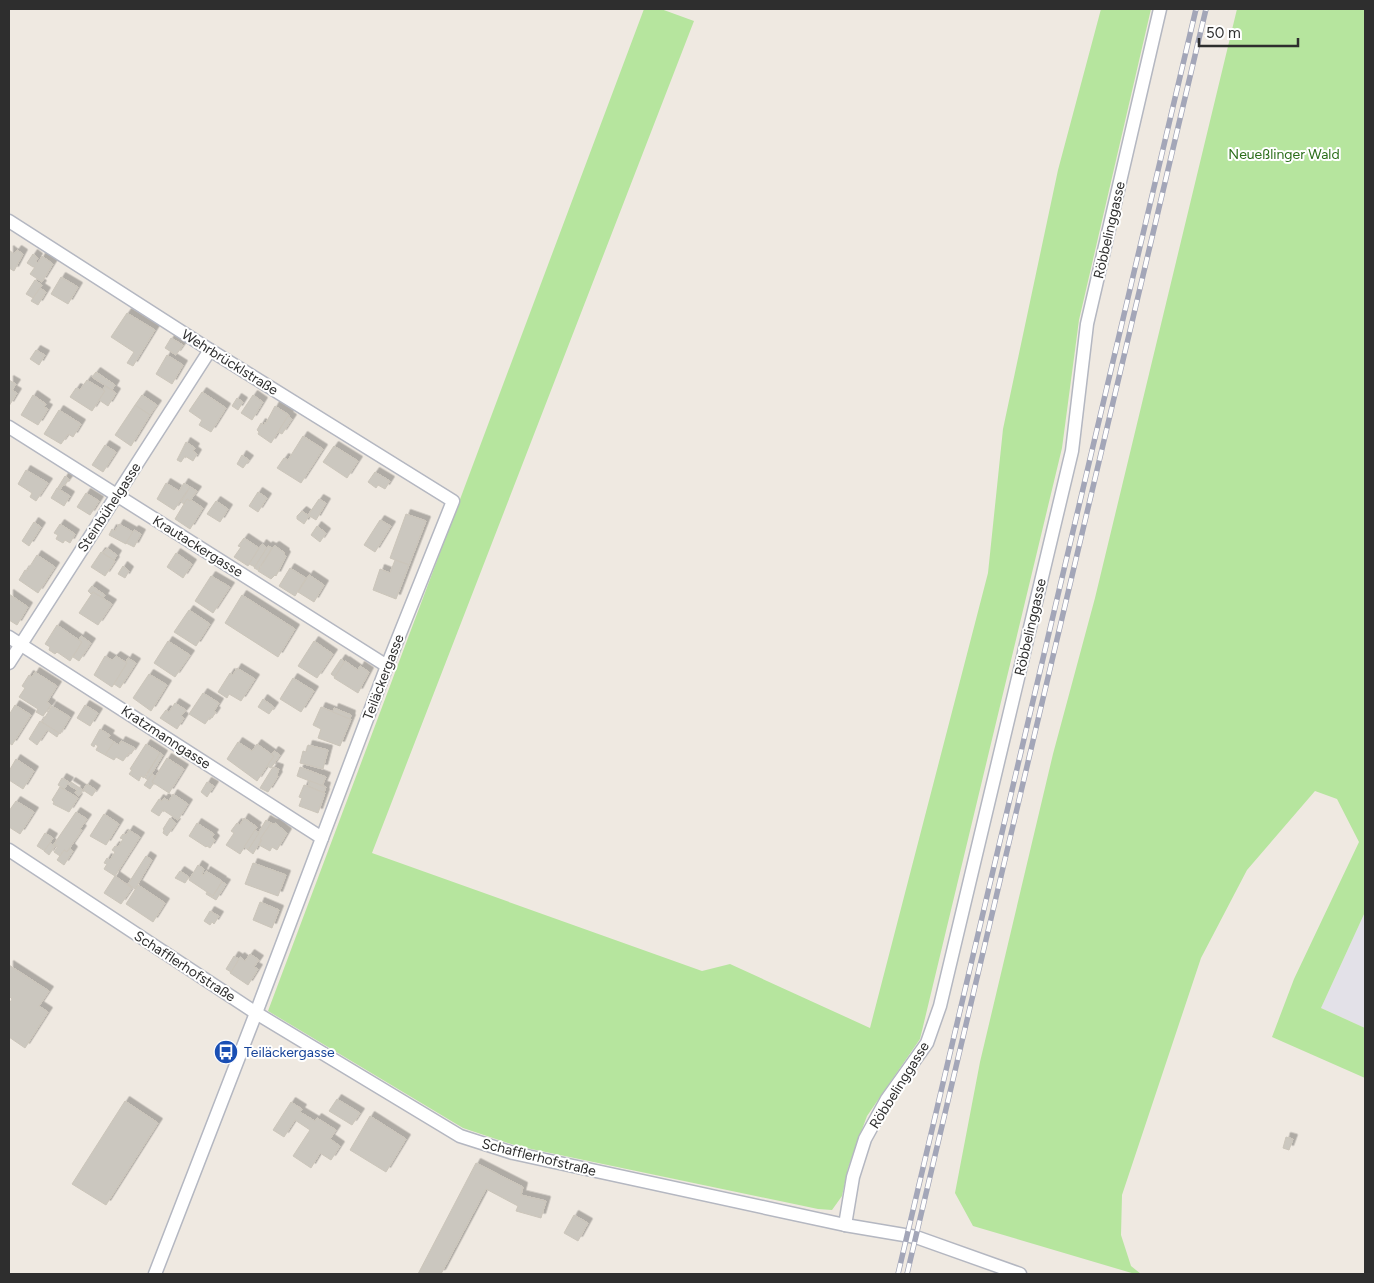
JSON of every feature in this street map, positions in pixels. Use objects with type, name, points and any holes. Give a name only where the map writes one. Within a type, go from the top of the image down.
[{"type":"street","name":"Röbbelinggasse","points":[[845,1225],[853,1177],[865,1139],[887,1099],[927,1043],[940,1006],[1072,451],[1087,324],[1160,9]]},
{"type":"street","name":"Wehrbrücklstraße","points":[[9,221],[210,350],[453,501]]},
{"type":"street","name":"Steinbühelgasse","points":[[9,663],[210,350]]},
{"type":"street","name":"Krautackergasse","points":[[9,427],[387,666]]},
{"type":"street","name":"Teiläckergasse","points":[[156,1274],[387,666],[453,501]]},
{"type":"street","name":"Kratzmanngasse","points":[[9,637],[322,838]]},
{"type":"street","name":"Schafflerhofstraße","points":[[9,850],[256,1013],[460,1136],[513,1153],[845,1225],[916,1238],[1020,1274]]},
{"type":"shaded area","points":[[1365,912],[1365,1028],[1321,1008]]},
{"type":"green space","points":[[644,9],[661,9],[694,21],[372,853],[702,971],[730,964],[870,1028],[988,573],[1003,429],[1058,170],[1101,9],[1151,9],[1079,320],[1062,448],[920,1039],[867,1116],[848,1168],[842,1196],[832,1210],[818,1209],[517,1146],[463,1128],[268,1011]]},
{"type":"green space","name":"Neueßlinger Wald","points":[[1237,9],[1365,9],[1365,912],[1321,1008],[1365,1028],[1365,1078],[1272,1037],[1294,979],[1359,842],[1337,799],[1315,791],[1247,870],[1201,958],[1122,1195],[1121,1235],[1131,1266],[1141,1274],[1135,1274],[973,1226],[955,1193],[980,1062],[1053,754],[1095,598]]},
{"type":"building","points":[[9,250],[14,254],[17,250],[23,254],[14,271],[9,268]]},
{"type":"building","points":[[33,254],[38,258],[36,261],[38,263],[42,256],[53,264],[42,282],[30,274],[35,267],[27,263]]},
{"type":"building","points":[[61,277],[78,287],[68,304],[51,294]]},
{"type":"building","points":[[35,280],[42,285],[33,298],[26,294]]},
{"type":"building","points":[[40,288],[46,292],[38,305],[31,301]]},
{"type":"building","points":[[127,313],[155,330],[133,366],[127,363],[134,352],[111,337]]},
{"type":"building","points":[[171,338],[183,345],[176,355],[165,348]]},
{"type":"building","points":[[36,350],[45,355],[39,365],[30,359]]},
{"type":"building","points":[[167,355],[183,365],[172,384],[156,374]]},
{"type":"building","points":[[96,372],[115,385],[112,390],[92,377]]},
{"type":"building","points":[[9,380],[16,384],[12,390],[17,393],[9,406]]},
{"type":"building","points":[[87,380],[105,391],[92,411],[70,397],[76,388],[80,390]]},
{"type":"building","points":[[105,386],[116,393],[108,406],[99,400],[105,391],[103,390]]},
{"type":"building","points":[[202,392],[226,408],[211,432],[199,425],[202,420],[189,411]]},
{"type":"building","points":[[33,395],[46,404],[44,407],[48,409],[38,425],[21,415]]},
{"type":"building","points":[[142,395],[157,405],[150,415],[135,405]]},
{"type":"building","points":[[253,395],[263,402],[252,420],[241,413]]},
{"type":"building","points":[[237,398],[243,402],[238,410],[232,406]]},
{"type":"building","points":[[135,405],[150,415],[131,446],[115,435]]},
{"type":"building","points":[[275,406],[289,415],[271,443],[258,434],[257,430],[261,423],[264,425],[266,423]]},
{"type":"building","points":[[59,410],[81,424],[73,437],[68,434],[61,444],[44,434]]},
{"type":"building","points":[[288,416],[292,419],[282,434],[278,432]]},
{"type":"building","points":[[303,436],[323,449],[301,483],[277,468],[284,458],[288,460]]},
{"type":"building","points":[[186,442],[195,448],[193,451],[197,454],[193,461],[185,456],[181,462],[177,460]]},
{"type":"building","points":[[105,445],[116,452],[103,472],[92,465]]},
{"type":"building","points":[[334,446],[358,461],[347,478],[323,462]]},
{"type":"building","points":[[242,455],[249,460],[243,468],[237,464]]},
{"type":"building","points":[[26,470],[48,483],[36,501],[30,497],[32,493],[18,484]]},
{"type":"building","points":[[375,472],[390,481],[385,489],[378,485],[376,488],[368,482]]},
{"type":"building","points":[[65,476],[69,479],[60,490],[57,489]]},
{"type":"building","points":[[166,483],[179,491],[184,483],[190,487],[174,510],[157,499]]},
{"type":"building","points":[[190,487],[197,491],[190,501],[187,499],[184,504],[181,502]]},
{"type":"building","points":[[57,488],[70,496],[64,506],[51,498]]},
{"type":"building","points":[[258,492],[267,498],[258,512],[249,506]]},
{"type":"building","points":[[86,493],[99,501],[90,515],[77,507]]},
{"type":"building","points":[[187,499],[203,508],[190,529],[175,519]]},
{"type":"building","points":[[319,499],[326,503],[316,520],[308,515]]},
{"type":"building","points":[[216,501],[228,509],[220,522],[207,514]]},
{"type":"building","points":[[302,511],[309,516],[304,524],[297,519],[297,516]]},
{"type":"building","points":[[406,514],[426,521],[409,565],[390,558]]},
{"type":"building","points":[[380,520],[391,526],[375,552],[364,545]]},
{"type":"building","points":[[34,522],[41,527],[29,546],[22,541]]},
{"type":"building","points":[[60,524],[75,534],[70,543],[65,540],[63,543],[56,539],[58,535],[54,533]]},
{"type":"building","points":[[119,524],[133,532],[126,544],[109,535],[112,529],[115,531]]},
{"type":"building","points":[[317,526],[326,533],[320,542],[311,535]]},
{"type":"building","points":[[134,530],[141,534],[134,547],[126,543]]},
{"type":"building","points":[[244,538],[259,548],[248,566],[234,557],[241,547],[238,546]]},
{"type":"building","points":[[262,544],[267,548],[255,567],[249,564]]},
{"type":"building","points":[[268,546],[272,548],[258,570],[254,568]]},
{"type":"building","points":[[275,546],[285,553],[286,556],[276,576],[271,579],[258,571]]},
{"type":"building","points":[[107,548],[117,555],[114,560],[103,553]]},
{"type":"building","points":[[101,552],[115,561],[105,576],[91,567]]},
{"type":"building","points":[[176,553],[192,564],[183,578],[167,567]]},
{"type":"building","points":[[37,555],[55,567],[38,593],[19,580]]},
{"type":"building","points":[[395,560],[409,565],[396,599],[373,590],[380,569],[390,573]]},
{"type":"building","points":[[123,566],[129,571],[125,578],[118,574]]},
{"type":"building","points":[[290,568],[306,578],[295,596],[279,586]]},
{"type":"building","points":[[309,575],[324,585],[314,602],[298,592]]},
{"type":"building","points":[[211,576],[230,587],[213,613],[195,601]]},
{"type":"building","points":[[92,586],[105,595],[103,598],[88,591]]},
{"type":"building","points":[[93,592],[112,604],[98,625],[79,613]]},
{"type":"building","points":[[9,594],[28,607],[17,625],[9,620]]},
{"type":"building","points":[[242,595],[295,629],[278,657],[225,623]]},
{"type":"building","points":[[189,610],[210,624],[196,646],[174,632]]},
{"type":"building","points":[[57,625],[82,642],[70,661],[57,652],[55,654],[49,650],[50,647],[45,644]]},
{"type":"building","points":[[81,636],[91,643],[79,661],[73,657],[82,642],[79,640]]},
{"type":"building","points":[[168,641],[190,655],[175,677],[154,663]]},
{"type":"building","points":[[314,641],[333,654],[317,678],[298,666]]},
{"type":"building","points":[[105,656],[112,660],[116,656],[127,663],[112,687],[94,675]]},
{"type":"building","points":[[128,658],[136,663],[120,688],[114,684]]},
{"type":"building","points":[[341,659],[345,662],[335,677],[331,674]]},
{"type":"building","points":[[345,661],[358,670],[360,666],[369,672],[358,693],[334,678]]},
{"type":"building","points":[[237,668],[255,679],[241,701],[229,694],[227,698],[218,692],[230,673],[233,675]]},
{"type":"building","points":[[35,672],[57,686],[47,702],[51,705],[43,716],[36,712],[38,709],[19,697],[25,688],[22,686],[29,675],[32,677]]},
{"type":"building","points":[[149,674],[167,685],[151,711],[133,698]]},
{"type":"building","points":[[293,678],[314,691],[301,712],[280,699]]},
{"type":"building","points":[[203,693],[219,703],[212,718],[210,717],[205,724],[189,714]]},
{"type":"building","points":[[263,699],[274,707],[269,714],[258,707]]},
{"type":"building","points":[[175,703],[186,710],[181,716],[184,718],[177,729],[160,718],[166,710],[169,712]]},
{"type":"building","points":[[15,705],[31,715],[12,745],[9,743],[9,715]]},
{"type":"building","points":[[85,705],[98,713],[90,726],[77,718]]},
{"type":"building","points":[[52,706],[70,717],[60,734],[42,722]]},
{"type":"building","points":[[321,707],[351,719],[340,746],[318,738],[321,729],[313,725]]},
{"type":"building","points":[[334,708],[351,715],[350,719],[333,712]]},
{"type":"building","points":[[40,721],[59,733],[57,737],[47,730],[37,745],[29,739]]},
{"type":"building","points":[[100,729],[110,735],[108,738],[114,742],[105,755],[96,750],[98,746],[95,744],[94,747],[91,745]]},
{"type":"building","points":[[121,741],[135,748],[123,761],[116,757],[114,760],[105,755],[114,742],[119,745]]},
{"type":"building","points":[[238,742],[252,751],[257,744],[274,756],[257,781],[227,759]]},
{"type":"building","points":[[146,744],[160,753],[144,778],[141,776],[139,781],[129,774],[132,770],[130,769]]},
{"type":"building","points":[[308,745],[328,750],[323,769],[300,763],[303,751],[306,752]]},
{"type":"building","points":[[274,751],[280,755],[271,768],[267,766],[274,756],[272,754]]},
{"type":"building","points":[[160,753],[163,755],[148,780],[145,778]]},
{"type":"building","points":[[167,758],[184,769],[169,793],[152,782]]},
{"type":"building","points":[[16,759],[34,771],[23,789],[9,780],[9,771]]},
{"type":"building","points":[[273,767],[279,769],[278,776],[268,792],[260,788]]},
{"type":"building","points":[[300,767],[326,777],[322,786],[297,776]]},
{"type":"building","points":[[152,774],[155,776],[152,782],[154,783],[150,789],[144,785]]},
{"type":"building","points":[[62,778],[69,782],[64,789],[58,785]]},
{"type":"building","points":[[310,781],[326,787],[324,793],[308,786]]},
{"type":"building","points":[[71,782],[83,790],[79,796],[75,793],[77,790],[69,785]]},
{"type":"building","points":[[207,782],[214,786],[207,797],[201,792]]},
{"type":"building","points":[[87,784],[96,790],[92,796],[83,790]]},
{"type":"building","points":[[304,785],[325,793],[318,813],[299,806],[302,798],[299,797]]},
{"type":"building","points":[[60,787],[78,798],[69,812],[53,804],[52,800]]},
{"type":"building","points":[[173,794],[188,804],[178,820],[163,810],[159,816],[151,811],[159,799],[162,801],[164,798],[169,801]]},
{"type":"building","points":[[16,801],[34,812],[20,834],[9,827],[9,811]]},
{"type":"building","points":[[76,812],[87,819],[67,852],[64,850],[60,856],[54,852],[58,846],[54,844]]},
{"type":"building","points":[[104,814],[119,824],[106,845],[90,836]]},
{"type":"building","points":[[170,818],[176,823],[167,836],[163,833],[163,829]]},
{"type":"building","points":[[244,818],[257,827],[240,854],[226,845],[234,833],[231,831],[237,823],[240,825]]},
{"type":"building","points":[[266,820],[271,823],[253,854],[248,850]]},
{"type":"building","points":[[197,823],[214,834],[212,837],[215,840],[210,848],[189,836]]},
{"type":"building","points":[[271,823],[275,823],[287,833],[277,850],[272,847],[270,851],[259,845],[262,840],[260,839]]},
{"type":"building","points":[[129,830],[140,837],[115,876],[104,869],[107,864],[104,863],[107,858],[110,860],[115,852],[112,850],[115,846],[118,847],[123,839],[120,838],[123,834],[126,835]]},
{"type":"building","points":[[255,830],[259,833],[248,850],[244,847]]},
{"type":"building","points":[[45,833],[53,838],[45,851],[37,846]]},
{"type":"building","points":[[50,843],[55,846],[49,855],[44,851]]},
{"type":"building","points":[[70,848],[73,851],[64,865],[57,860],[64,850],[67,852]]},
{"type":"building","points":[[146,856],[152,860],[135,889],[128,884]]},
{"type":"building","points":[[253,863],[286,875],[278,896],[245,884]]},
{"type":"building","points":[[198,865],[204,869],[202,874],[204,875],[206,871],[222,881],[213,896],[189,880]]},
{"type":"building","points":[[180,871],[189,877],[185,883],[175,878]]},
{"type":"building","points":[[115,876],[132,888],[121,904],[104,893]]},
{"type":"building","points":[[222,882],[226,884],[216,900],[206,894],[207,892],[213,896]]},
{"type":"building","points":[[138,885],[165,903],[153,922],[126,904]]},
{"type":"building","points":[[260,902],[279,910],[272,928],[253,920]]},
{"type":"building","points":[[210,911],[219,916],[214,924],[212,922],[210,925],[204,921]]},
{"type":"building","points":[[250,954],[259,960],[254,967],[258,969],[248,985],[230,973],[240,957],[245,961]]},
{"type":"building","points":[[234,956],[239,959],[231,972],[226,969]]},
{"type":"building","points":[[9,965],[49,991],[39,1006],[48,1012],[25,1048],[9,1037],[9,1004],[12,999],[9,996]]},
{"type":"building","points":[[337,1099],[360,1113],[352,1125],[329,1111]]},
{"type":"building","points":[[125,1101],[158,1123],[106,1205],[72,1184]]},
{"type":"building","points":[[291,1102],[302,1109],[300,1112],[315,1121],[317,1118],[336,1130],[330,1139],[340,1146],[331,1160],[320,1153],[311,1168],[293,1156],[310,1130],[295,1120],[284,1137],[273,1130]]},
{"type":"building","points":[[370,1116],[406,1139],[386,1172],[350,1150]]},
{"type":"building","points":[[1286,1137],[1293,1139],[1289,1150],[1283,1148]]},
{"type":"building","points":[[476,1163],[523,1187],[521,1195],[546,1201],[541,1218],[516,1211],[518,1206],[486,1189],[441,1274],[418,1274]]},
{"type":"building","points":[[574,1215],[588,1223],[578,1241],[564,1233]]},
{"type":"railway","points":[[898,1274],[1196,9]]},
{"type":"railway","points":[[907,1274],[1206,9]]},
{"type":"place","name":"Teiläckergasse","points":[[226,1052]]}]
